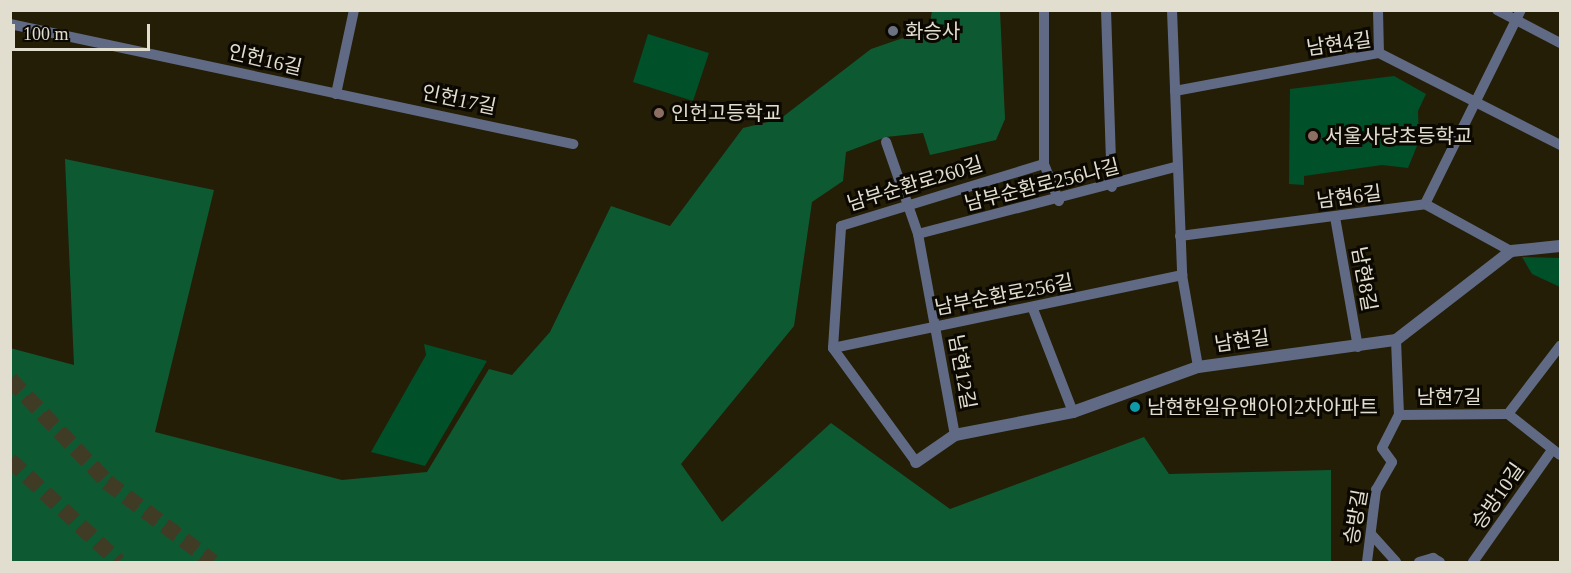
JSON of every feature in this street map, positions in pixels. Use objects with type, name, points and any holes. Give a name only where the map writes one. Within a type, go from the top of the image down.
[{"type":"street","points":[[336,93],[354,10]]},
{"type":"street","points":[[1044,10],[1044,164],[1059,201]]},
{"type":"street","points":[[1106,10],[1112,187]]},
{"type":"street","points":[[1172,10],[1175,91],[1174,167],[1182,275],[1198,367]]},
{"type":"street","points":[[1378,10],[1379,53]]},
{"type":"street","points":[[1497,10],[1518,15],[1560,43]]},
{"type":"street","points":[[1518,15],[1471,103],[1425,204],[1511,251],[1560,246]]},
{"type":"street","name":"인헌16길","points":[[10,24],[336,93]]},
{"type":"street","name":"남현4길","points":[[1175,91],[1379,53],[1471,103],[1560,145]]},
{"type":"street","name":"인헌17길","points":[[336,93],[573,144]]},
{"type":"street","name":"남현12길","points":[[886,142],[918,234],[955,435]]},
{"type":"street","name":"남부순환로260길","points":[[833,348],[841,226],[906,202],[1044,164]]},
{"type":"street","name":"남부순환로256나길","points":[[918,234],[1059,201],[1174,167]]},
{"type":"street","name":"남현6길","points":[[1180,236],[1425,204]]},
{"type":"street","name":"남현8길","points":[[1335,217],[1358,347]]},
{"type":"street","name":"남현길","points":[[916,462],[955,435],[1073,412],[1198,367],[1358,347],[1396,340],[1511,251]]},
{"type":"street","name":"남부순환로256길","points":[[833,348],[1033,309],[1182,275]]},
{"type":"street","points":[[1033,309],[1073,412]]},
{"type":"street","name":"남현7길","points":[[1396,340],[1399,415],[1508,414],[1556,452]]},
{"type":"street","points":[[1508,414],[1560,346]]},
{"type":"street","points":[[833,348],[916,462]]},
{"type":"street","name":"승방길","points":[[1367,562],[1376,490],[1392,462],[1382,448],[1399,415]]},
{"type":"street","name":"승방10길","points":[[1473,562],[1556,452]]},
{"type":"street","points":[[1372,535],[1396,562]]},
{"type":"street","points":[[1419,562],[1433,558],[1440,562]]},
{"type":"green space","points":[[932,11],[1000,11],[1005,119],[996,140],[930,155],[923,133],[886,137],[846,152],[843,181],[812,202],[794,326],[681,464],[722,522],[831,423],[950,509],[1144,437],[1169,474],[1331,470],[1331,562],[11,562],[10,348],[74,365],[65,159],[214,190],[155,432],[342,480],[427,472],[489,369],[512,375],[550,332],[611,206],[670,226],[743,128],[780,119],[871,49],[929,29]]},
{"type":"green space","points":[[648,34],[709,53],[693,101],[633,82]]},
{"type":"green space","points":[[1394,76],[1426,94],[1418,111],[1419,141],[1408,168],[1382,165],[1304,176],[1304,185],[1289,184],[1290,89]]},
{"type":"green space","points":[[1522,257],[1560,258],[1560,287],[1532,274]]},
{"type":"green space","points":[[424,344],[487,361],[425,466],[371,452],[426,355]]},
{"type":"tunnel","points":[[10,379],[107,482],[213,562]]},
{"type":"tunnel","points":[[10,460],[119,562]]},
{"type":"place","name":"화승사","points":[[893,31]]},
{"type":"place","name":"인헌고등학교","points":[[659,113]]},
{"type":"place","name":"서울사당초등학교","points":[[1313,136]]},
{"type":"place","name":"남현한일유앤아이2차아파트","points":[[1135,407]]}]
